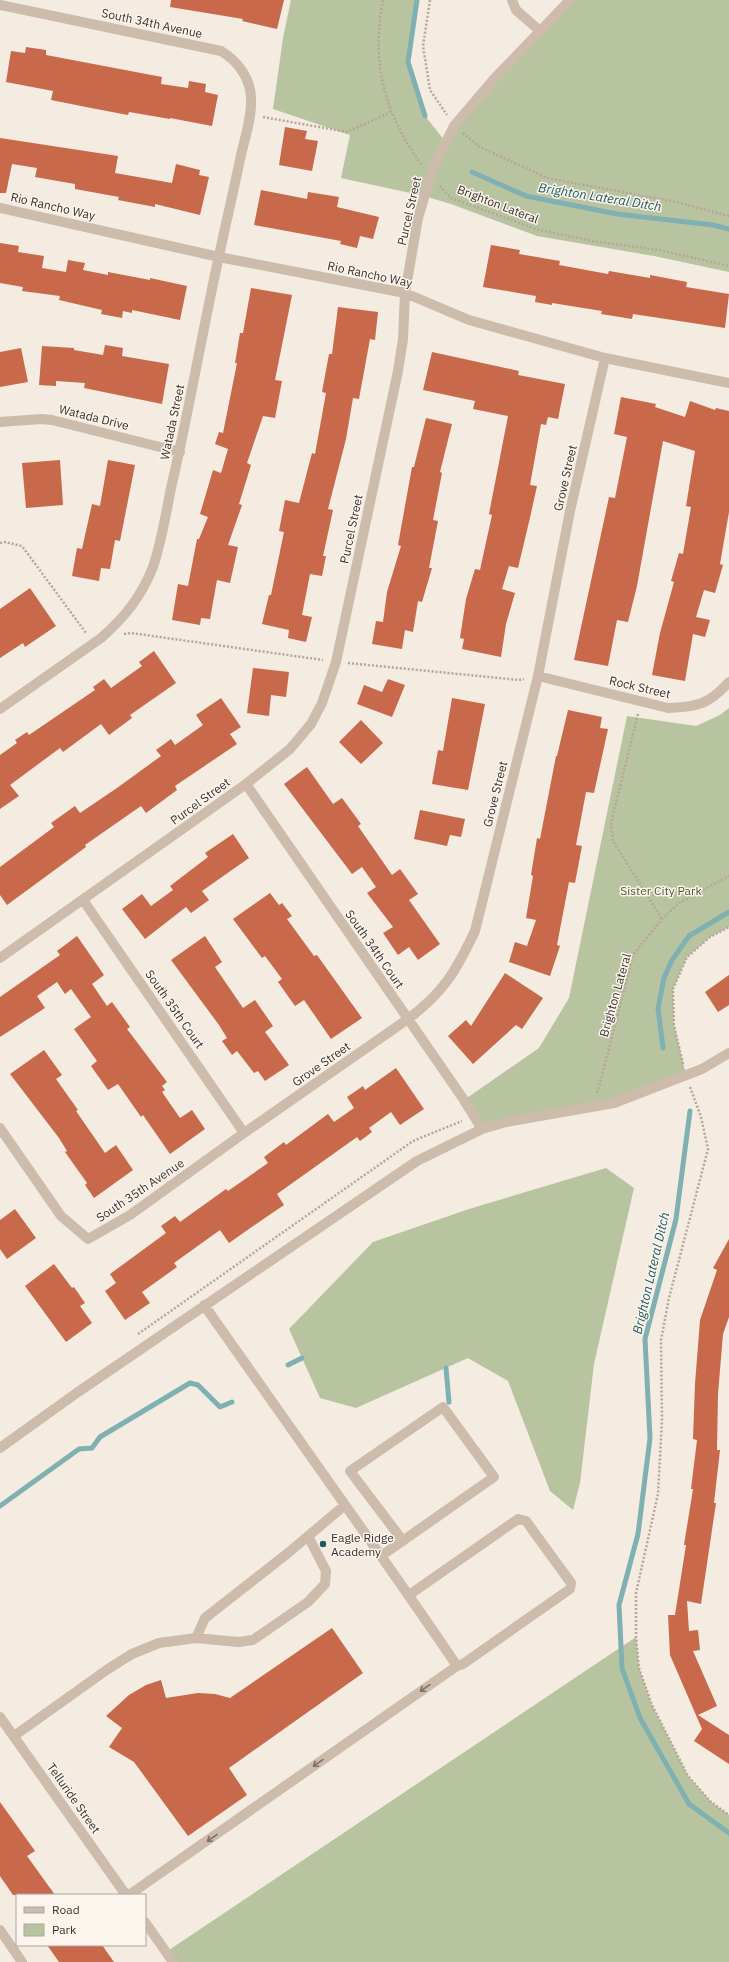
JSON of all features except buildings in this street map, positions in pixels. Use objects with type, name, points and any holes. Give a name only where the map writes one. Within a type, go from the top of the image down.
[{"type":"street","points":[[512,0],[516,10],[540,31]]},
{"type":"street","name":"Purcel Street","points":[[0,958],[246,784],[290,749],[311,724],[322,703],[336,662],[398,371],[403,339],[405,293],[418,218],[430,175],[454,126],[494,79],[570,0]]},
{"type":"street","name":"South 34th Avenue","points":[[0,5],[221,51],[231,57],[244,73]]},
{"type":"street","name":"Watada Street","points":[[0,709],[101,638],[130,610],[144,586],[153,566],[180,452],[219,256],[250,115],[251,99],[249,84],[244,73]]},
{"type":"street","name":"Rio Rancho Way","points":[[0,208],[219,256],[405,293],[469,320],[605,358],[729,383]]},
{"type":"street","name":"Grove Street","points":[[244,1133],[430,1003],[448,982],[462,959],[475,932],[538,676],[570,511],[605,358]]},
{"type":"street","name":"Watada Drive","points":[[0,422],[41,419],[52,420],[180,452]]},
{"type":"street","name":"Rock Street","points":[[538,676],[668,708],[687,707],[702,704],[716,696],[729,682]]},
{"type":"street","name":"South 34th Court","points":[[246,784],[482,1129]]},
{"type":"street","name":"South 35th Court","points":[[83,900],[244,1133]]},
{"type":"street","points":[[0,1448],[204,1305],[417,1161],[482,1129],[506,1122],[614,1104],[702,1069],[729,1053]]},
{"type":"street","name":"South 35th Avenue","points":[[0,1128],[61,1216],[88,1239],[130,1215],[244,1133]]},
{"type":"street","points":[[204,1305],[409,1595],[456,1666]]},
{"type":"street","points":[[381,1556],[403,1541],[494,1477],[442,1407],[350,1471],[403,1541]]},
{"type":"street","points":[[196,1638],[204,1618],[345,1505]]},
{"type":"street","points":[[128,1894],[456,1666],[463,1664],[570,1589],[571,1583],[526,1520],[518,1519],[409,1595]]},
{"type":"street","points":[[14,1736],[108,1669],[132,1654],[159,1643],[196,1638],[238,1642],[253,1640],[308,1602],[325,1584],[326,1571],[308,1536]]},
{"type":"street","name":"Telluride Street","points":[[0,1717],[126,1894]]},
{"type":"street","points":[[146,1923],[173,1962]]},
{"type":"street","points":[[0,1930],[22,1962]]},
{"type":"path","name":"Brighton Lateral","points":[[383,0],[380,17],[379,64],[391,112],[406,142],[430,175],[451,198],[536,229],[592,241],[659,250],[729,266]]},
{"type":"path","points":[[430,0],[423,46],[430,90],[454,126],[480,147],[547,178],[676,202],[729,216]]},
{"type":"path","points":[[250,115],[347,132],[391,112]]},
{"type":"path","points":[[0,543],[6,542],[22,546],[84,633],[101,638],[131,633],[336,662],[519,680],[538,676]]},
{"type":"path","points":[[641,702],[611,823],[613,841],[662,919]]},
{"type":"path","name":"Brighton Lateral","points":[[598,1091],[633,955],[662,919],[679,903],[729,876]]},
{"type":"path","points":[[729,927],[710,938],[686,957],[673,989],[674,1025],[686,1075],[701,1117],[708,1149],[669,1298],[661,1340],[662,1420],[658,1494],[636,1593],[636,1637],[639,1668],[652,1705],[688,1776],[711,1802],[729,1815]]},
{"type":"green space","points":[[291,0],[417,0],[408,62],[425,116],[445,141],[570,0],[729,0],[729,272],[654,256],[537,236],[451,204],[424,196],[341,178],[350,135],[273,109],[283,38]]},
{"type":"green space","name":"Sister City Park","points":[[729,708],[729,927],[710,937],[687,957],[673,989],[674,1025],[686,1075],[614,1103],[482,1129],[464,1100],[539,1048],[569,998],[627,716],[696,726],[720,715]]},
{"type":"green space","points":[[606,1168],[634,1188],[594,1364],[580,1483],[573,1510],[550,1491],[508,1381],[468,1358],[356,1408],[320,1398],[289,1329],[373,1242],[469,1209]]},
{"type":"green space","points":[[636,1637],[639,1668],[652,1705],[688,1776],[711,1802],[729,1815],[729,1962],[173,1962],[166,1952]]},
{"type":"waterway","name":"Brighton Lateral Ditch","points":[[417,0],[408,62],[425,116]]},
{"type":"waterway","name":"Brighton Lateral Ditch","points":[[472,172],[526,196],[617,214],[713,225],[729,229]]},
{"type":"waterway","name":"Brighton Lateral Ditch","points":[[663,1048],[658,1008],[664,978],[672,960],[689,936],[729,912]]},
{"type":"waterway","name":"Brighton Lateral Ditch","points":[[690,1111],[676,1219],[645,1339],[650,1438],[638,1534],[619,1605],[622,1668],[640,1718],[689,1804],[729,1833]]},
{"type":"waterway","points":[[288,1365],[302,1358]]},
{"type":"waterway","points":[[446,1368],[449,1402]]},
{"type":"waterway","points":[[0,1506],[79,1449],[92,1448],[100,1437],[190,1383],[198,1385],[220,1407],[232,1402]]},
{"type":"place","name":"Eagle Ridge Academy","points":[[323,1544]]}]
